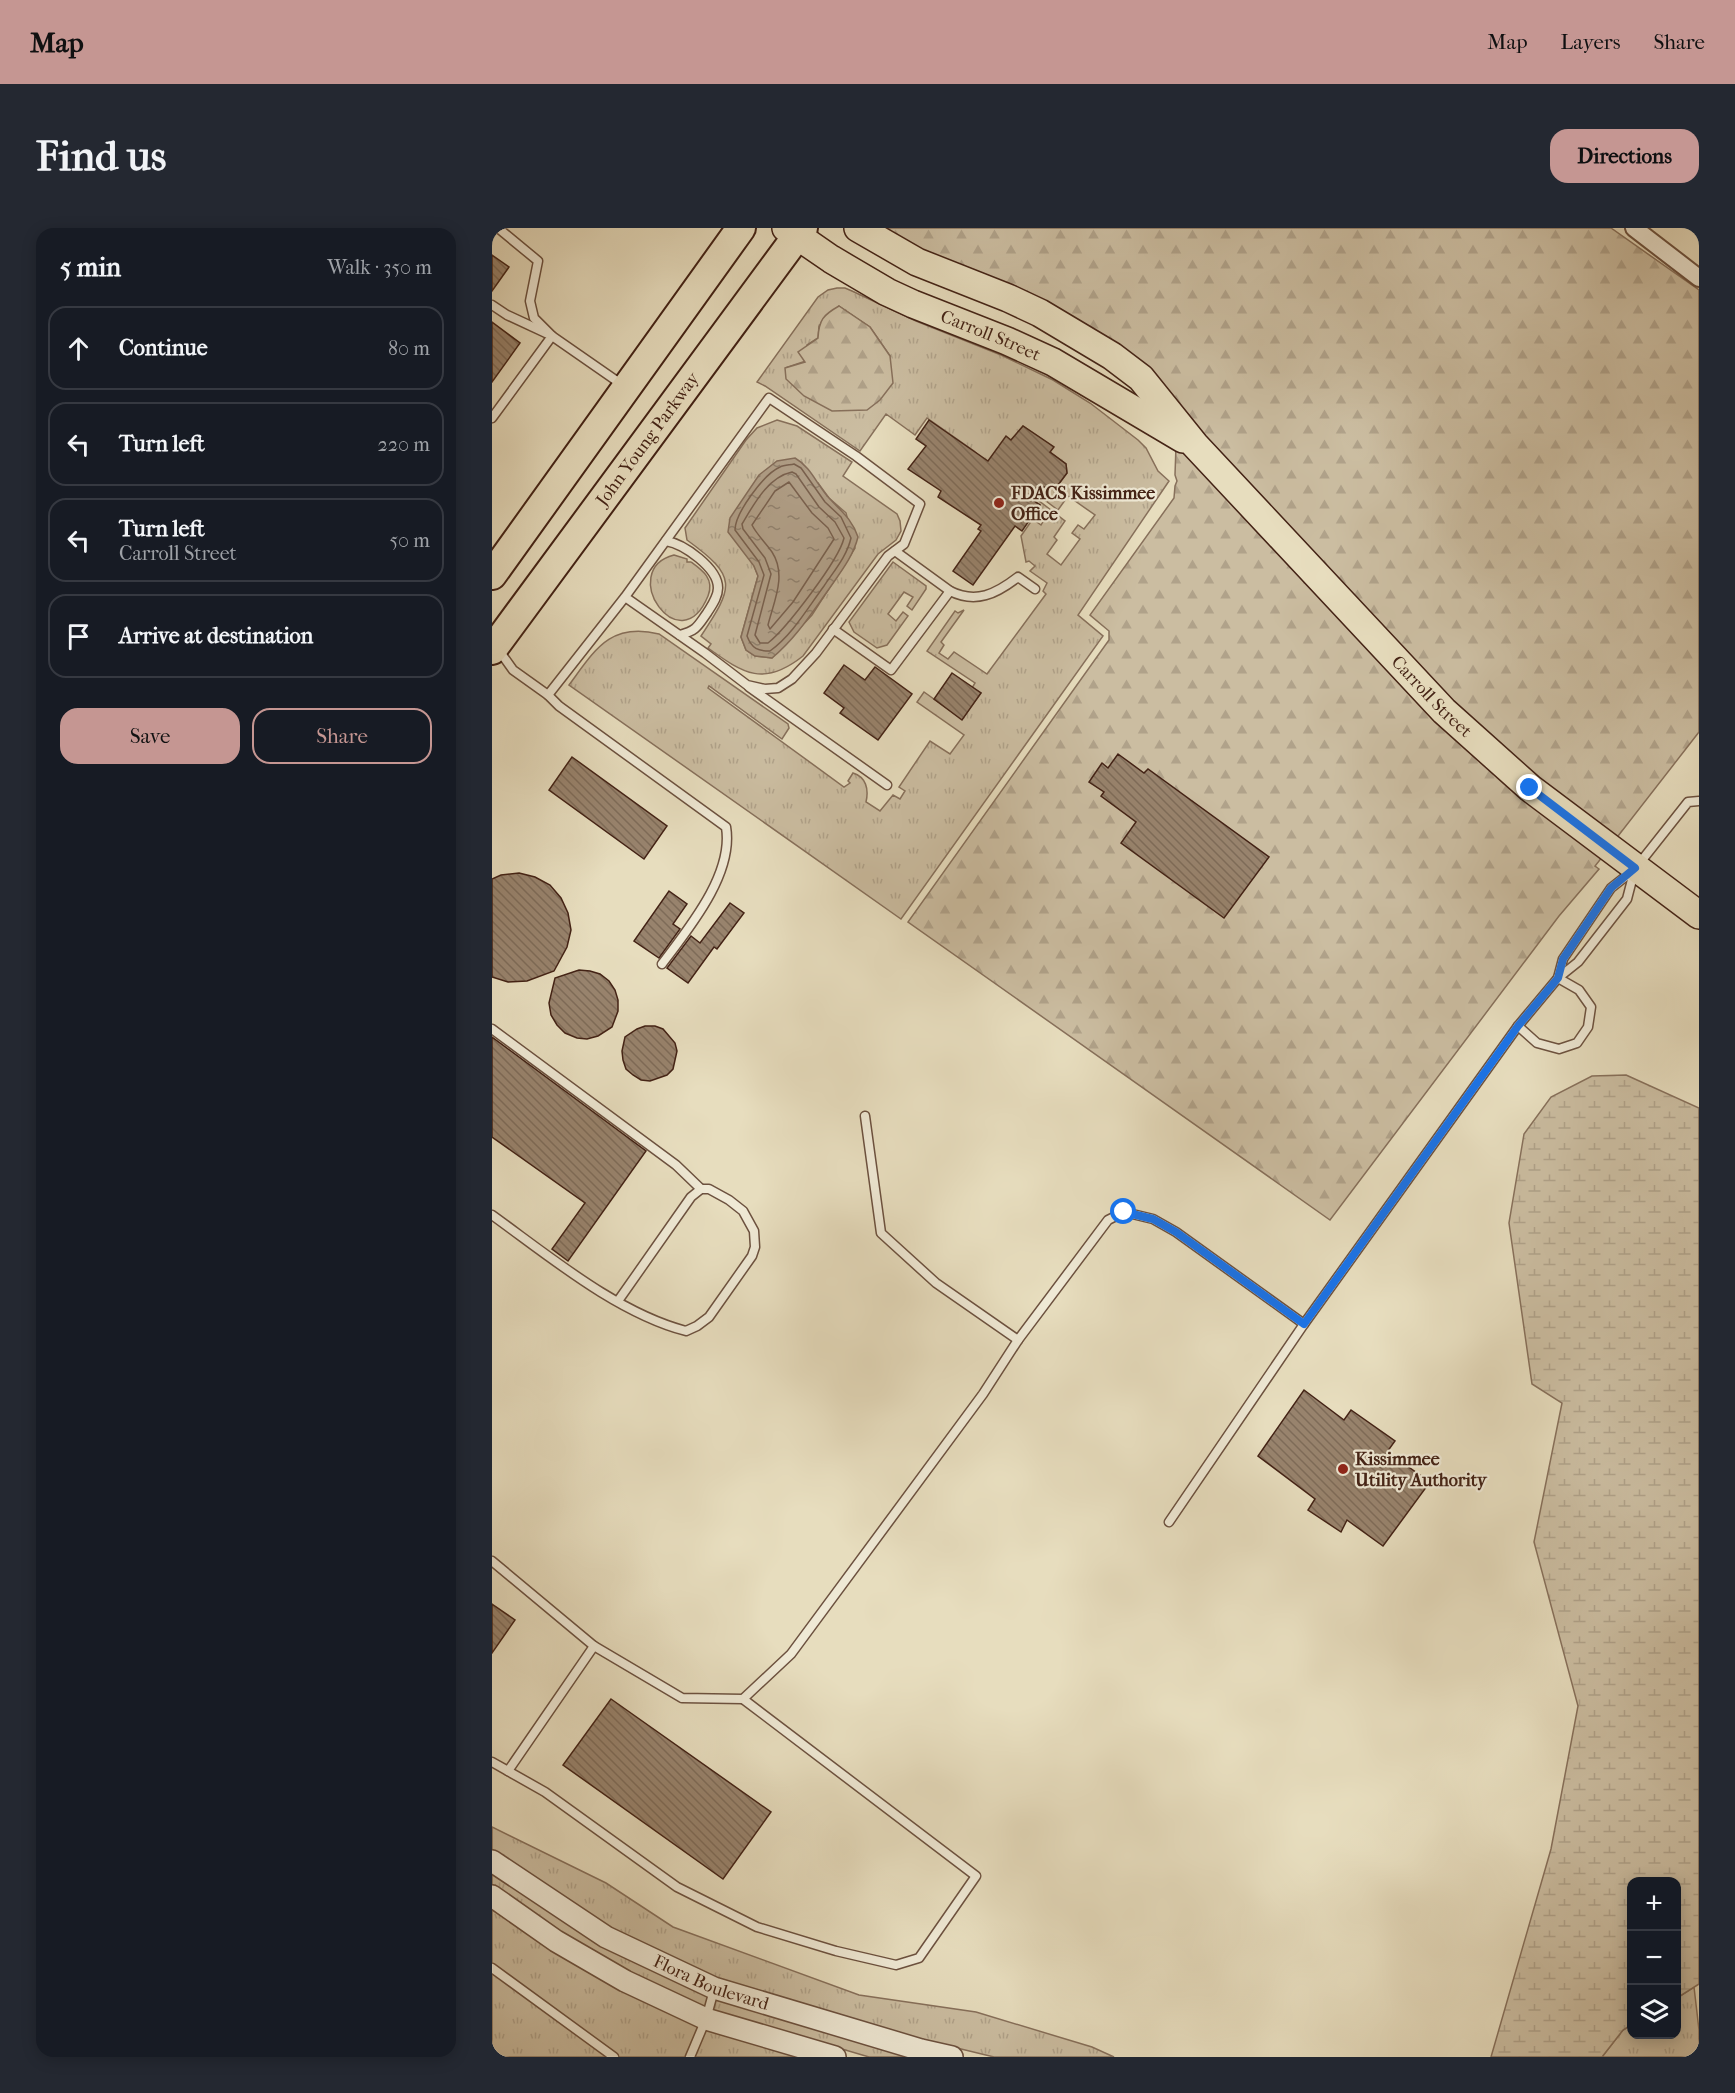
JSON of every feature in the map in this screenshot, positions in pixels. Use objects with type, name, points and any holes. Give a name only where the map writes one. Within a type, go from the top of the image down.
[{"type":"highway","points":[[492,575],[741,228]]},
{"type":"highway","name":"John Young Parkway","points":[[493,645],[795,231]]},
{"type":"main road","name":"Carroll Street","points":[[858,228],[917,262],[1040,313],[1112,356],[1141,378],[1195,445],[1444,711],[1530,788],[1699,915]]},
{"type":"main road","name":"Carroll Street","points":[[795,231],[831,259],[887,292],[924,309],[1007,340],[1053,362],[1195,445]]},
{"type":"street","points":[[1634,228],[1699,278]]},
{"type":"street","name":"Flora Boulevard","points":[[492,1861],[606,1937],[714,1988],[920,2053],[952,2057]]},
{"type":"street","name":"Flora Boulevard","points":[[492,1896],[556,1941],[625,1981],[706,2019],[835,2057]]},
{"type":"lane","points":[[500,229],[538,261],[530,301],[534,318],[552,336]]},
{"type":"lane","points":[[492,305],[507,315],[552,336],[627,388]]},
{"type":"lane","points":[[492,418],[552,336]]},
{"type":"lane","points":[[548,695],[625,597],[769,398],[856,456],[920,504],[904,544],[888,556],[816,653],[792,679],[778,688],[765,689],[747,685]]},
{"type":"lane","points":[[666,541],[676,543],[700,560],[716,575],[718,588],[716,600],[693,631],[680,636]]},
{"type":"lane","points":[[895,551],[950,591],[962,597],[978,598],[1010,584],[1018,577],[1035,589]]},
{"type":"lane","points":[[833,629],[891,670],[950,591]]},
{"type":"lane","points":[[625,597],[886,785]]},
{"type":"lane","points":[[493,645],[513,670],[548,695],[559,706],[726,827],[726,849],[708,900],[662,964]]},
{"type":"lane","points":[[1558,978],[1563,959],[1611,888],[1635,868],[1688,801],[1699,801]]},
{"type":"lane","points":[[1169,1522],[1304,1324],[1518,1026],[1558,978],[1578,962],[1628,899],[1635,868]]},
{"type":"lane","points":[[1518,1026],[1537,1043],[1559,1049],[1577,1043],[1588,1027],[1591,1007],[1579,990],[1558,978]]},
{"type":"lane","points":[[492,1029],[676,1165],[700,1189],[709,1189],[743,1211],[754,1232],[754,1248],[752,1256],[709,1317],[686,1331],[657,1321],[581,1279],[492,1215]]},
{"type":"lane","points":[[865,1116],[881,1233],[936,1283],[1018,1340]]},
{"type":"lane","points":[[618,1301],[700,1189]]},
{"type":"lane","points":[[743,1699],[791,1654],[983,1394],[1018,1340],[1108,1220],[1124,1212],[1153,1219],[1176,1232],[1304,1324]]},
{"type":"lane","points":[[492,1562],[594,1646],[682,1698],[743,1699],[976,1876],[920,1958],[896,1965],[836,1951],[757,1927],[677,1887],[545,1792],[492,1762]]},
{"type":"lane","points":[[508,1771],[594,1646]]},
{"type":"lane","points":[[492,1968],[614,2057]]},
{"type":"lane","points":[[690,2057],[706,2019],[714,1988]]},
{"type":"green space","points":[[877,228],[1611,228],[1699,290],[1699,732],[1615,840],[1536,780],[1450,703],[1206,443],[1147,371]]},
{"type":"green space","points":[[845,288],[916,321],[1001,355],[1053,380],[1090,403],[1138,440],[1146,448],[1158,471],[1169,481],[1078,615],[1103,636],[901,919],[569,685],[605,642],[628,632],[642,631],[659,634],[788,724],[789,728],[782,739],[709,686],[708,688],[844,787],[850,783],[848,781],[853,773],[861,777],[867,788],[866,802],[880,811],[893,795],[900,799],[905,791],[899,787],[930,741],[950,754],[964,735],[917,702],[924,692],[962,719],[981,693],[972,688],[975,683],[927,651],[955,611],[958,613],[964,610],[941,642],[944,645],[939,653],[948,659],[954,652],[987,674],[1046,594],[1043,591],[1047,583],[1030,571],[1035,566],[1029,561],[1026,562],[1021,536],[1031,518],[1041,525],[1046,517],[1037,510],[1040,505],[1012,482],[1021,475],[1038,500],[1065,521],[1054,537],[1057,540],[1047,554],[1061,565],[1080,539],[1072,533],[1078,525],[1084,529],[1095,515],[1068,496],[1058,510],[1042,498],[1026,475],[1032,474],[1049,486],[1058,485],[1067,473],[1066,464],[1050,452],[1053,447],[1023,426],[1011,440],[995,471],[974,451],[927,418],[915,435],[886,414],[860,451],[757,382],[818,297],[828,290]],"holes":[[[839,306],[870,327],[890,356],[785,368],[806,361],[807,345],[818,338],[819,326]]]},
{"type":"green space","points":[[839,306],[870,327],[890,356],[893,383],[880,400],[867,410],[832,411],[804,396],[786,379],[785,368],[805,362],[798,352],[818,338],[819,327],[823,319]]},
{"type":"green space","points":[[777,420],[797,426],[852,462],[843,476],[897,514],[901,531],[896,540],[878,554],[803,656],[789,666],[765,674],[754,673],[733,665],[708,648],[711,644],[701,636],[720,605],[726,583],[723,573],[715,564],[687,540],[685,528],[746,440],[757,428]],"holes":[[[818,483],[829,498],[846,513],[855,548],[812,615],[772,658],[755,656],[746,650],[741,637],[758,576],[754,566]]]},
{"type":"green space","points":[[1176,446],[1188,453],[1603,856],[1595,866],[1599,869],[1559,916],[1330,1220],[908,922],[1109,640],[1109,631],[1090,615],[1174,498],[1177,481],[1175,475]]},
{"type":"green space","points":[[674,555],[687,559],[687,562],[699,568],[709,580],[710,585],[708,596],[696,614],[683,620],[670,617],[659,607],[652,592],[651,577],[658,564]]},
{"type":"green space","points":[[893,562],[926,586],[926,589],[912,610],[907,606],[913,597],[904,592],[888,614],[896,621],[903,612],[908,616],[887,645],[877,648],[854,632],[849,622]]},
{"type":"green space","points":[[1626,1075],[1699,1108],[1699,1984],[1681,1995],[1681,1877],[1627,1877],[1627,2028],[1602,2057],[1491,2057],[1551,1849],[1578,1706],[1534,1542],[1562,1403],[1532,1384],[1509,1223],[1524,1134],[1551,1097],[1592,1076]]},
{"type":"green space","points":[[492,1827],[606,1883],[673,1927],[859,1995],[976,2012],[1092,2047],[1114,2057],[994,2057],[924,2040],[718,1979],[611,1929],[492,1849]]},
{"type":"green space","points":[[492,1873],[601,1945],[911,2057],[869,2057],[710,2010],[630,1972],[561,1933],[492,1884]]},
{"type":"green space","points":[[492,1908],[801,2057],[492,2057]]},
{"type":"green space","points":[[1694,1987],[1699,2030],[1699,2057],[1602,2057],[1627,2028],[1627,2039],[1681,2039],[1681,1995]]},
{"type":"water","points":[[795,458],[805,466],[846,516],[858,537],[846,564],[796,634],[772,658],[755,656],[746,650],[741,637],[758,576],[754,566],[728,532],[730,518],[759,475],[777,461]]},
{"type":"building","points":[[492,255],[509,267],[492,291]]},
{"type":"building","points":[[492,322],[520,343],[492,382]]},
{"type":"building","name":"FDACS Kissimmee Office","points":[[929,420],[988,461],[1006,436],[1011,440],[1023,426],[1054,447],[1050,452],[1066,464],[1067,473],[1058,485],[1019,491],[1040,505],[1022,531],[1015,526],[973,585],[953,571],[981,531],[978,529],[981,525],[938,497],[941,491],[908,469],[926,446],[916,439]]},
{"type":"building","points":[[844,665],[865,680],[875,667],[912,694],[878,740],[840,713],[844,708],[824,693]]},
{"type":"building","points":[[952,673],[981,693],[962,720],[934,699]]},
{"type":"building","points":[[1118,754],[1144,773],[1148,769],[1269,857],[1224,918],[1121,843],[1136,822],[1101,796],[1104,792],[1089,782],[1102,763],[1108,768]]},
{"type":"building","points":[[572,757],[667,826],[644,859],[549,790]]},
{"type":"building","points":[[519,873],[535,877],[550,885],[561,898],[568,913],[571,930],[567,947],[554,971],[527,981],[508,982],[492,977],[492,879],[501,875]]},
{"type":"building","points":[[669,891],[687,904],[673,924],[680,929],[659,958],[634,941]]},
{"type":"building","points":[[730,903],[744,913],[717,949],[714,947],[688,983],[667,968],[691,936],[700,943]]},
{"type":"building","points":[[579,970],[600,974],[609,981],[618,1000],[618,1011],[612,1027],[598,1036],[587,1039],[565,1033],[551,1015],[549,1003],[555,978]]},
{"type":"building","points":[[645,1026],[663,1029],[675,1043],[677,1051],[673,1069],[667,1075],[650,1081],[641,1080],[626,1069],[622,1051],[625,1037]]},
{"type":"building","points":[[492,1037],[646,1151],[568,1261],[552,1249],[585,1203],[492,1137]]},
{"type":"building","name":"Kissimmee Utility Authority","points":[[1304,1390],[1344,1420],[1351,1410],[1395,1441],[1387,1452],[1430,1482],[1383,1546],[1347,1520],[1341,1532],[1308,1510],[1315,1499],[1258,1456]]},
{"type":"building","points":[[492,1604],[515,1620],[492,1653]]},
{"type":"building","points":[[611,1699],[771,1812],[723,1879],[563,1765]]},
{"type":"place","name":"FDACS Kissimmee Office","points":[[999,503]]},
{"type":"place","name":"Kissimmee Utility Authority","points":[[1343,1469]]},
{"type":"route","points":[[1124,1212],[1153,1219],[1176,1232],[1304,1324],[1518,1026],[1558,978],[1563,959],[1611,888],[1635,868],[1530,788]]}]
